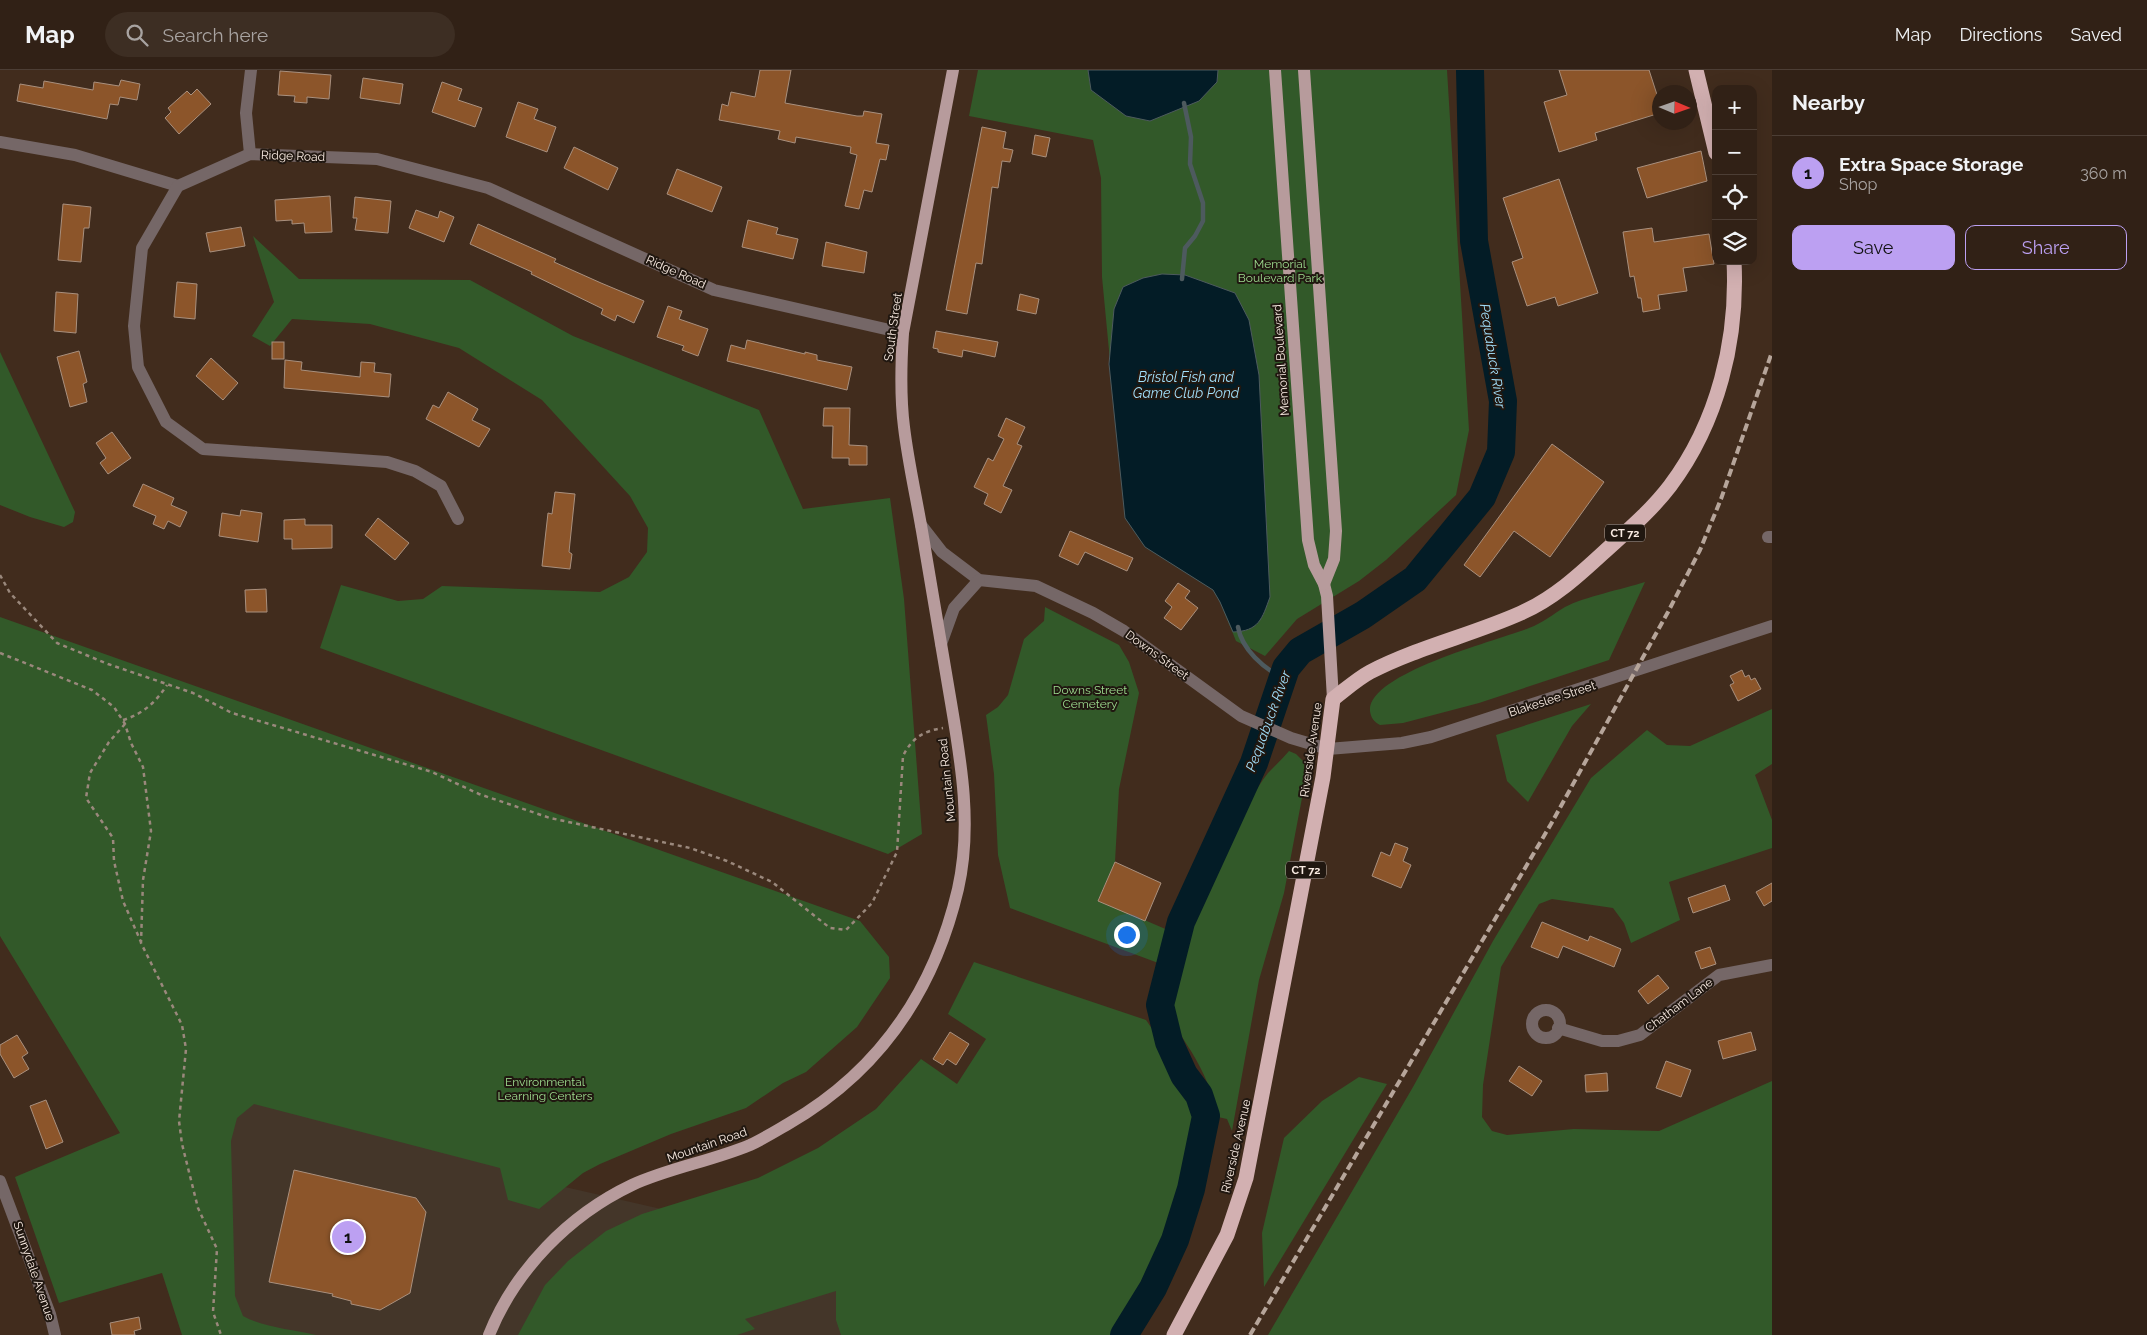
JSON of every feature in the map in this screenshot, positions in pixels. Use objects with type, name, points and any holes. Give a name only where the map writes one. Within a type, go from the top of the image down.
[{"type":"highway","points":[[1696,70],[1712,136]]},
{"type":"highway","name":"Riverside Avenue","points":[[1174,1335],[1228,1235],[1246,1178],[1273,1046],[1328,748],[1333,699],[1368,673],[1409,655],[1521,613],[1548,599],[1573,581],[1646,513],[1669,487],[1688,459],[1703,431],[1715,400],[1729,341],[1734,304],[1734,265]]},
{"type":"main road","name":"South Street","points":[[932,590],[904,424],[901,370],[903,333],[954,70]]},
{"type":"main road","name":"Memorial Boulevard","points":[[1275,70],[1308,540],[1314,565],[1326,590]]},
{"type":"main road","name":"Memorial Boulevard","points":[[1304,70],[1336,531],[1334,559],[1326,590],[1333,699]]},
{"type":"main road","name":"Mountain Road","points":[[489,1335],[522,1274],[584,1212],[633,1185],[751,1145],[802,1116],[859,1073],[894,1032],[918,997],[942,947],[958,886],[965,842],[965,802],[955,726],[932,590]]},
{"type":"street","points":[[250,154],[246,113],[251,70]]},
{"type":"street","points":[[0,142],[75,155],[178,186],[142,248],[134,326],[138,368],[166,422],[203,449],[387,462],[415,471],[441,486],[458,519]]},
{"type":"street","name":"Ridge Road","points":[[178,186],[250,154],[377,159],[488,188],[714,290],[903,333]]},
{"type":"street","points":[[920,524],[942,552],[979,580],[954,608],[941,644]]},
{"type":"street","name":"Downs Street","points":[[979,580],[1036,586],[1093,612],[1124,631],[1241,716],[1291,738],[1328,748]]},
{"type":"street","name":"Blakeslee Street","points":[[1328,748],[1402,743],[1431,737],[1619,678],[1772,626]]},
{"type":"street","name":"Chatham Lane","points":[[1558,1028],[1602,1041],[1618,1040],[1640,1035],[1719,975],[1772,965]]},
{"type":"street","name":"Sunnydale Avenue","points":[[0,1181],[47,1305],[56,1335]]},
{"type":"path","points":[[0,575],[10,593],[57,643],[192,693],[232,713],[432,772],[479,794],[550,818],[690,848],[727,861],[772,882],[830,928],[846,930],[872,904],[897,852],[903,756],[910,742],[926,730],[955,726]]},
{"type":"path","points":[[0,653],[92,690],[114,707],[125,724],[131,743],[143,767],[151,830],[143,880],[141,943]]},
{"type":"path","points":[[123,720],[137,716],[150,706],[167,684]]},
{"type":"path","points":[[125,724],[109,742],[90,773],[86,798],[113,838],[114,861],[122,901],[182,1025],[186,1049],[179,1121],[182,1144],[198,1208],[217,1249],[213,1312],[221,1335]]},
{"type":"shaded area","points":[[229,1090],[512,1153],[530,1179],[683,1214],[996,1335],[232,1335]]},
{"type":"green space","name":"Memorial Boulevard Park","points":[[978,70],[1447,70],[1469,430],[1456,495],[1386,560],[1359,581],[1297,619],[1265,656],[1236,641],[1213,590],[1145,547],[1125,518],[1102,277],[1101,178],[1093,140],[969,116]]},
{"type":"green space","points":[[253,236],[299,279],[470,280],[573,336],[759,410],[803,509],[890,498],[904,599],[922,834],[888,854],[320,648],[341,585],[398,601],[423,599],[442,586],[600,592],[629,577],[647,552],[648,528],[630,496],[542,400],[459,348],[370,324],[292,319],[270,346],[252,336],[274,302]]},
{"type":"green space","points":[[0,352],[75,512],[73,522],[64,527],[30,517],[0,505]]},
{"type":"green space","points":[[1645,582],[1609,660],[1479,703],[1403,723],[1380,725],[1372,718],[1370,711],[1375,697],[1389,684],[1411,671],[1534,626],[1573,603]]},
{"type":"green space","name":"Downs Street Cemetery","points":[[1045,607],[1119,645],[1129,662],[1139,693],[1119,789],[1115,862],[1098,900],[1170,931],[1161,964],[1010,908],[998,855],[994,774],[986,715],[998,707],[1008,695],[1024,639],[1044,621]]},
{"type":"green space","name":"Environmental Learning Centers","points":[[0,617],[860,921],[889,957],[890,978],[857,1027],[806,1072],[783,1083],[746,1108],[671,1134],[600,1164],[583,1173],[539,1209],[508,1200],[500,1168],[254,1104],[237,1118],[231,1141],[235,1296],[243,1316],[251,1320],[269,1326],[316,1335],[182,1335],[162,1273],[59,1303],[15,1177],[120,1133],[0,936]]},
{"type":"green space","points":[[1591,704],[1572,726],[1528,802],[1507,781],[1496,735]]},
{"type":"green space","points":[[1772,709],[1772,764],[1755,775],[1772,820],[1772,848],[1669,882],[1680,920],[1631,943],[1624,923],[1613,908],[1552,899],[1539,904],[1501,967],[1483,1085],[1482,1117],[1492,1131],[1507,1135],[1574,1129],[1659,1131],[1772,1081],[1772,1335],[1268,1335],[1413,1087],[1493,941],[1591,778],[1647,730],[1667,745],[1690,746]]},
{"type":"green space","points":[[1289,751],[1296,754],[1304,762],[1305,782],[1284,893],[1259,980],[1232,1131],[1227,1119],[1218,1117],[1208,1083],[1177,1027],[1174,992],[1176,968],[1190,921],[1211,876],[1258,787],[1268,773]]},
{"type":"green space","points":[[974,962],[1146,1020],[1155,1033],[1167,1063],[1192,1106],[1197,1130],[1183,1191],[1143,1285],[1113,1335],[841,1335],[836,1320],[836,1291],[745,1319],[755,1329],[737,1335],[518,1335],[545,1285],[568,1261],[606,1231],[642,1214],[758,1178],[818,1148],[876,1109],[921,1059],[957,1084],[986,1039],[948,1014]]},
{"type":"green space","points":[[1359,1077],[1387,1084],[1264,1287],[1262,1233],[1284,1138],[1322,1101]]},
{"type":"water","points":[[1088,70],[1218,70],[1217,82],[1199,101],[1150,121],[1126,116],[1091,90]]},
{"type":"water","name":"Bristol Fish and Game Club Pond","points":[[1162,274],[1185,275],[1235,293],[1249,320],[1259,375],[1270,597],[1258,622],[1249,629],[1242,631],[1233,632],[1213,590],[1145,547],[1125,518],[1109,364],[1114,309],[1123,287],[1143,278]]},
{"type":"building","points":[[760,70],[791,70],[785,103],[857,116],[863,116],[864,111],[882,114],[876,143],[889,145],[886,160],[880,159],[872,192],[864,190],[859,209],[845,206],[857,155],[850,153],[851,147],[796,137],[795,143],[778,139],[780,131],[719,120],[722,104],[728,106],[731,92],[755,97]]},
{"type":"building","points":[[1559,70],[1649,70],[1654,85],[1652,85],[1652,115],[1595,133],[1597,140],[1559,152],[1544,102],[1567,95]]},
{"type":"building","points":[[280,71],[331,75],[329,99],[307,97],[307,103],[294,102],[295,96],[278,95]]},
{"type":"building","points":[[363,78],[403,84],[400,104],[360,98]]},
{"type":"building","points":[[121,80],[140,84],[137,100],[120,97],[118,105],[110,104],[107,119],[17,101],[20,84],[43,88],[44,81],[93,90],[94,82],[119,86]]},
{"type":"building","points":[[442,82],[462,89],[458,100],[482,108],[475,127],[432,112]]},
{"type":"building","points":[[197,89],[211,104],[179,134],[165,118],[171,112],[168,108],[187,91],[191,95]]},
{"type":"building","points":[[518,102],[538,109],[534,119],[556,127],[547,152],[506,137]]},
{"type":"building","points":[[982,127],[1006,132],[1003,148],[1013,150],[1010,162],[1002,161],[998,188],[992,187],[982,264],[976,263],[967,314],[946,310]]},
{"type":"building","points":[[1035,135],[1050,138],[1046,157],[1032,154]]},
{"type":"building","points":[[574,147],[618,168],[608,190],[564,168]]},
{"type":"building","points":[[1701,151],[1707,181],[1647,198],[1637,168]]},
{"type":"building","points":[[677,169],[722,187],[712,212],[667,194]]},
{"type":"building","points":[[1559,179],[1598,293],[1558,306],[1555,297],[1527,306],[1512,262],[1523,258],[1503,198]]},
{"type":"building","points":[[330,196],[332,232],[305,233],[304,223],[292,224],[292,220],[276,221],[275,200]]},
{"type":"building","points":[[355,197],[391,201],[388,233],[355,230],[357,218],[353,218]]},
{"type":"building","points":[[63,204],[91,207],[89,228],[84,228],[81,262],[58,260]]},
{"type":"building","points":[[416,210],[438,218],[440,211],[454,217],[444,242],[409,228]]},
{"type":"building","points":[[748,220],[778,228],[776,234],[798,239],[793,259],[742,247]]},
{"type":"building","points":[[478,224],[556,259],[554,262],[644,301],[634,323],[617,315],[615,321],[601,314],[603,309],[531,274],[532,272],[470,244]]},
{"type":"building","points":[[241,227],[245,246],[210,252],[206,233]]},
{"type":"building","points":[[1652,228],[1654,242],[1709,234],[1712,264],[1683,268],[1687,291],[1658,295],[1660,309],[1643,312],[1634,276],[1630,277],[1623,232]]},
{"type":"building","points":[[826,242],[867,252],[864,273],[822,266]]},
{"type":"building","points":[[177,282],[197,284],[195,319],[174,317]]},
{"type":"building","points":[[56,292],[78,294],[76,333],[54,331]]},
{"type":"building","points":[[1020,294],[1039,299],[1036,314],[1017,310]]},
{"type":"building","points":[[668,306],[682,311],[679,319],[708,329],[698,356],[682,350],[684,346],[657,337]]},
{"type":"building","points":[[936,331],[998,342],[995,357],[963,350],[962,357],[938,352],[938,349],[933,348]]},
{"type":"building","points":[[747,340],[805,354],[805,352],[817,355],[817,360],[852,367],[847,390],[727,361],[731,345],[745,349]]},
{"type":"building","points":[[272,342],[284,342],[284,359],[272,359]]},
{"type":"building","points":[[79,351],[87,382],[83,384],[87,402],[70,407],[57,357]]},
{"type":"building","points":[[211,358],[238,383],[223,400],[196,376]]},
{"type":"building","points":[[285,360],[302,362],[301,370],[360,377],[361,362],[375,363],[374,372],[391,374],[389,397],[284,388]]},
{"type":"building","points":[[448,392],[478,409],[472,420],[490,429],[479,447],[426,419],[433,405],[439,408]]},
{"type":"building","points":[[824,408],[850,408],[849,445],[867,446],[867,465],[849,465],[849,458],[832,458],[833,426],[823,426]]},
{"type":"building","points":[[1006,418],[1025,427],[1017,444],[1022,446],[1003,486],[1012,490],[1001,513],[984,504],[988,494],[974,487],[988,458],[993,461],[1004,439],[998,436]]},
{"type":"building","points":[[112,432],[131,458],[108,474],[100,463],[106,458],[96,443]]},
{"type":"building","points":[[1552,444],[1604,482],[1550,557],[1514,531],[1480,577],[1464,565]]},
{"type":"building","points":[[143,484],[174,498],[171,505],[187,512],[180,527],[168,521],[164,529],[153,524],[156,516],[133,506]]},
{"type":"building","points":[[555,492],[575,494],[569,552],[572,554],[570,569],[542,566],[548,513],[552,514]]},
{"type":"building","points":[[241,510],[262,513],[258,542],[219,536],[222,513],[240,516]]},
{"type":"building","points":[[378,518],[409,543],[395,560],[365,535]]},
{"type":"building","points":[[305,519],[305,525],[332,525],[332,548],[292,549],[292,539],[284,539],[284,520]]},
{"type":"building","points":[[1070,531],[1133,558],[1127,571],[1085,552],[1078,565],[1059,556]]},
{"type":"building","points":[[1178,583],[1190,591],[1185,598],[1198,608],[1181,630],[1164,618],[1172,607],[1165,601]]},
{"type":"building","points":[[266,589],[267,612],[246,612],[245,590]]},
{"type":"building","points":[[1742,670],[1745,677],[1749,675],[1751,680],[1755,678],[1761,689],[1738,701],[1730,685],[1734,683],[1730,676]]},
{"type":"building","points":[[1395,843],[1408,848],[1403,861],[1411,865],[1401,888],[1372,876],[1381,852],[1390,856]]},
{"type":"building","points":[[1115,862],[1161,883],[1145,921],[1098,901]]},
{"type":"building","points":[[1772,883],[1772,901],[1764,906],[1756,892]]},
{"type":"building","points":[[1725,885],[1730,900],[1693,913],[1688,898]]},
{"type":"building","points":[[1542,922],[1588,941],[1590,936],[1621,949],[1614,967],[1563,946],[1558,958],[1531,947]]},
{"type":"building","points":[[1710,947],[1716,964],[1701,969],[1695,952]]},
{"type":"building","points":[[1658,975],[1669,988],[1648,1004],[1638,991]]},
{"type":"building","points":[[950,1032],[969,1044],[956,1065],[947,1059],[943,1065],[933,1059]]},
{"type":"building","points":[[1751,1032],[1756,1050],[1723,1059],[1718,1041]]},
{"type":"building","points":[[17,1035],[28,1053],[22,1057],[29,1069],[14,1078],[0,1054],[0,1045]]},
{"type":"building","points":[[1666,1061],[1691,1070],[1681,1097],[1656,1088]]},
{"type":"building","points":[[1519,1066],[1542,1081],[1532,1096],[1509,1081]]},
{"type":"building","points":[[1607,1073],[1608,1091],[1586,1092],[1585,1075]]},
{"type":"building","points":[[46,1100],[63,1142],[46,1149],[30,1106]]},
{"type":"building","points":[[294,1170],[416,1198],[426,1212],[410,1293],[380,1310],[351,1304],[351,1301],[332,1296],[333,1294],[269,1282]]},
{"type":"building","points":[[139,1317],[141,1329],[134,1331],[135,1335],[112,1335],[110,1323]]},
{"type":"waterway","name":"Pequabuck River","points":[[1124,1335],[1153,1288],[1175,1240],[1191,1189],[1206,1116],[1199,1095],[1184,1075],[1169,1042],[1160,1005],[1181,922],[1254,763],[1286,668],[1300,651],[1363,615],[1415,579],[1482,497],[1501,452],[1503,401],[1474,241],[1470,70]]},
{"type":"waterway","points":[[1182,279],[1185,248],[1195,236],[1203,221],[1203,203],[1190,164],[1191,137],[1184,103]]},
{"type":"waterway","points":[[1238,627],[1240,635],[1249,651],[1268,669],[1282,678]]},
{"type":"railway","points":[[1250,1335],[1551,824],[1668,612],[1700,550],[1721,499],[1772,352]]},
{"type":"place","name":"Extra Space Storage","points":[[348,1237]]}]
